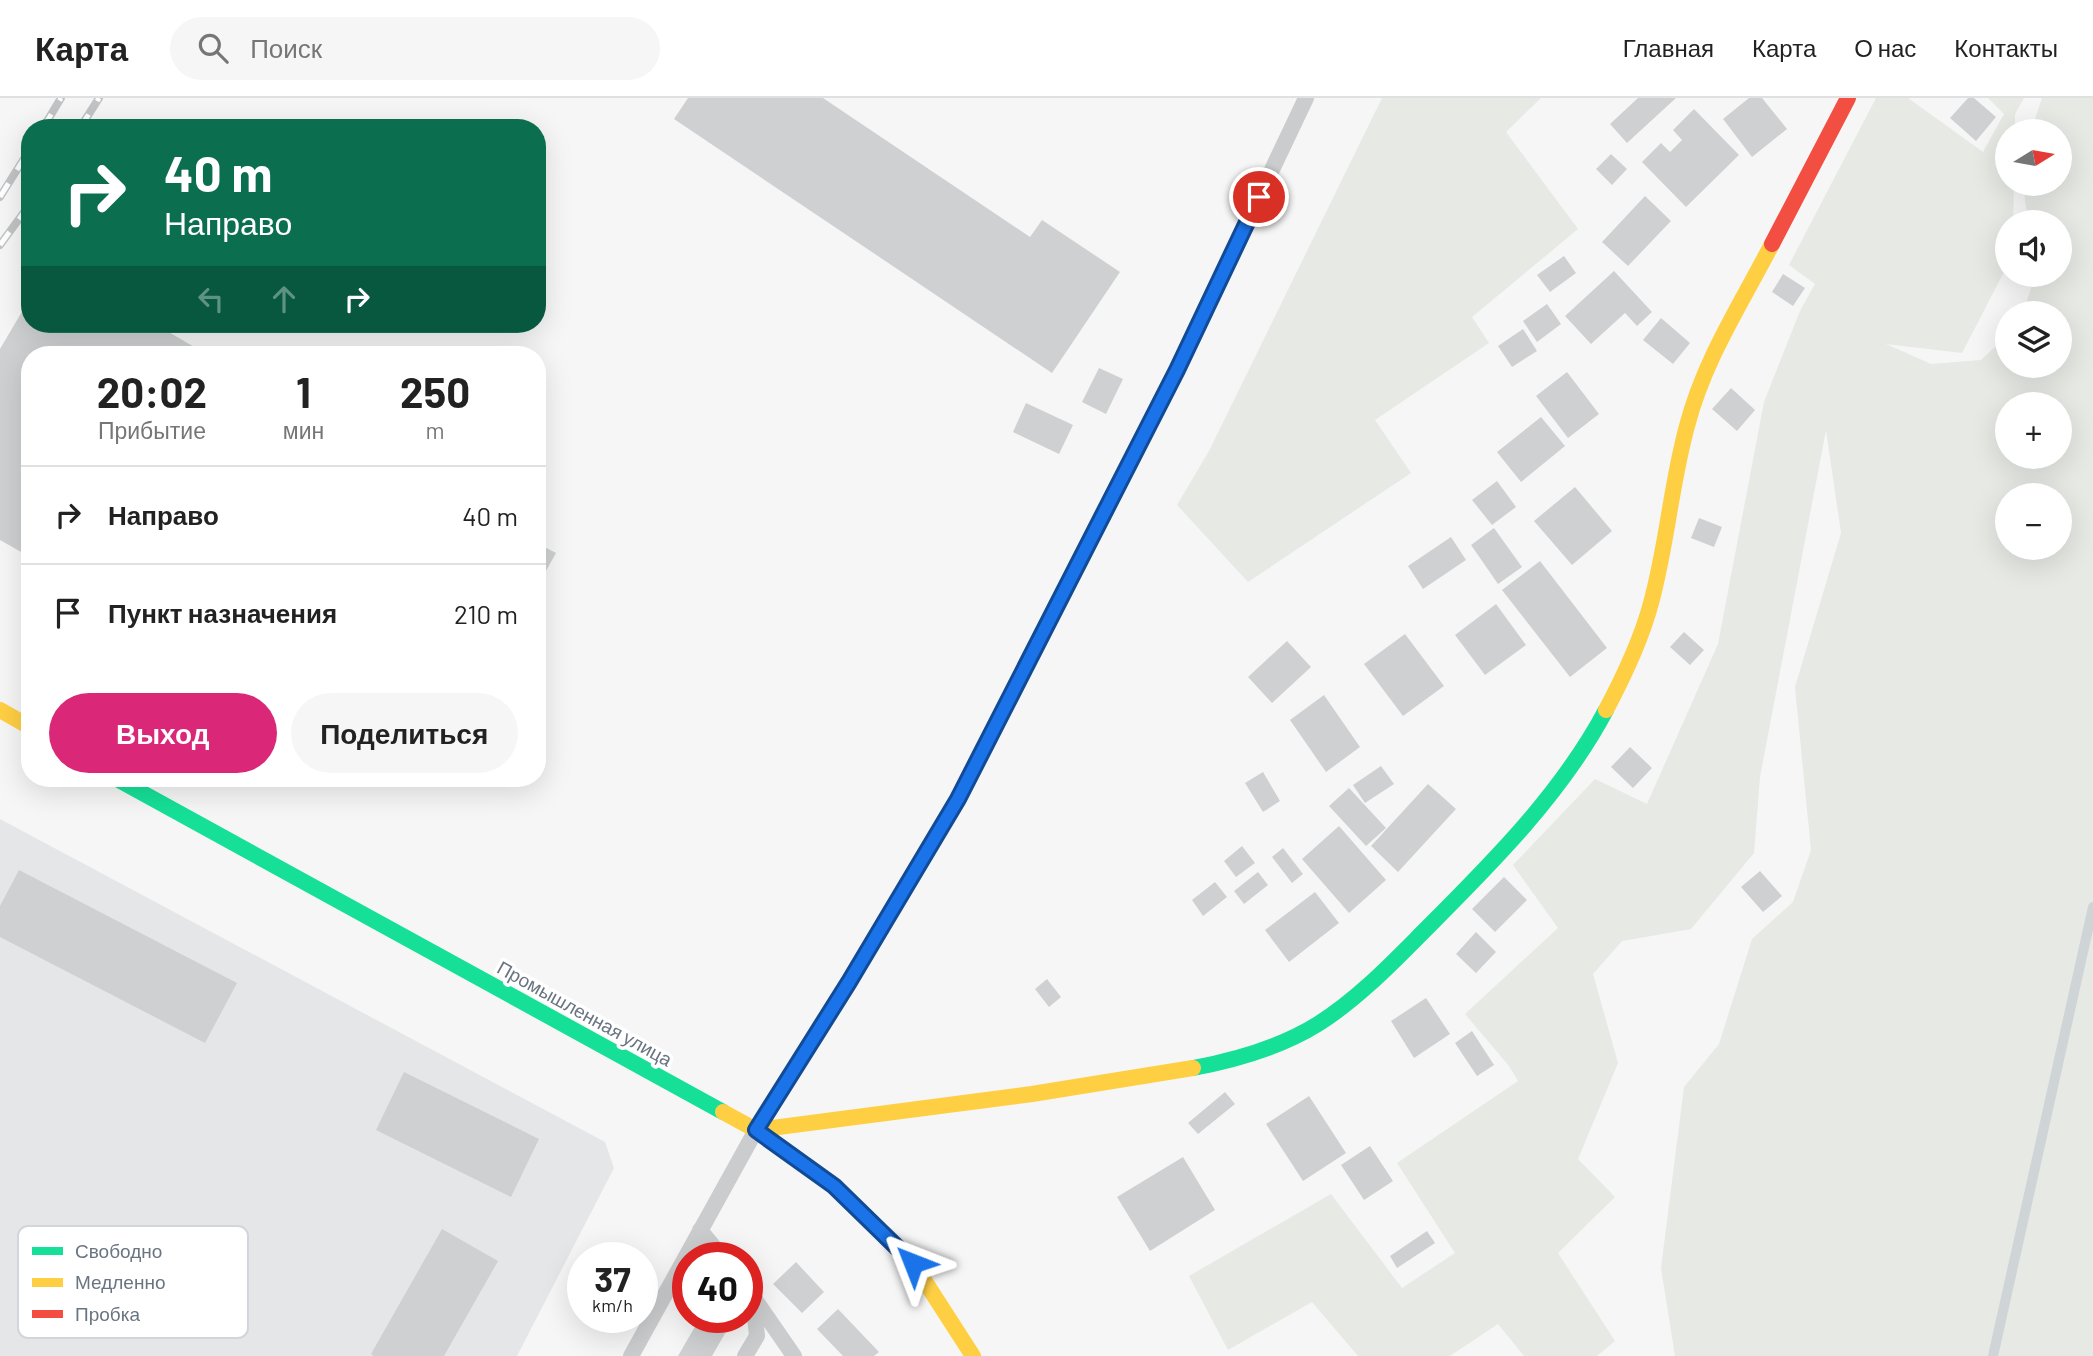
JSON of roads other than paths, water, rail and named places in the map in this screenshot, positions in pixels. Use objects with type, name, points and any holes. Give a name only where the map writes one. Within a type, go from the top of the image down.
[{"type":"street","points":[[756,1130],[1146,1077],[1235,1058],[1311,1030],[1369,986],[1471,884],[1556,787],[1599,723],[1642,635],[1653,597],[1681,446],[1695,397],[1714,350],[1848,98]]},
{"type":"street","points":[[0,710],[21,722]]},
{"type":"street","name":"Промышленная улица","points":[[131,787],[756,1130],[834,1186],[913,1263],[973,1356]]},
{"type":"lane","points":[[631,1356],[756,1130],[849,982],[958,799],[1177,370],[1306,98]]},
{"type":"lane","points":[[700,1230],[710,1242]]},
{"type":"lane","points":[[763,1311],[793,1356]]},
{"type":"lane","points":[[745,1356],[757,1333]]},
{"type":"waterway","points":[[1993,1356],[2093,907]]},
{"type":"railway","points":[[48,119],[61,98]]},
{"type":"railway","points":[[86,119],[99,98]]},
{"type":"railway","points":[[0,197],[21,163]]},
{"type":"railway","points":[[0,245],[21,216]]}]
